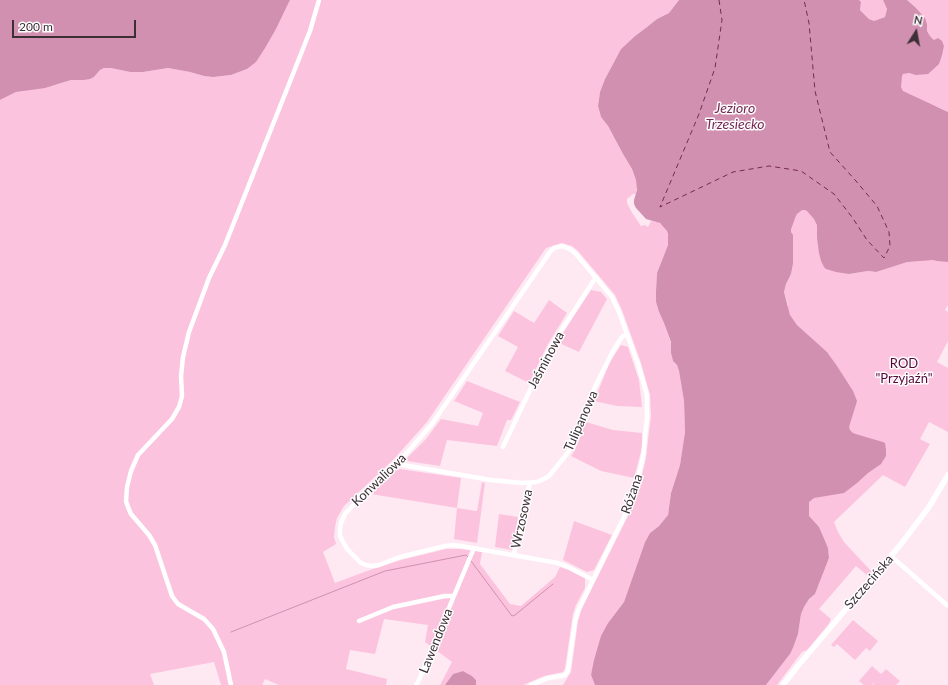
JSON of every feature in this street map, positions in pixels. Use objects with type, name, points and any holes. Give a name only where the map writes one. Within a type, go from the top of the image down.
[{"type":"street","points":[[231,685],[224,652],[210,625],[200,616],[178,604],[172,596],[155,545],[131,514],[128,507],[126,501],[126,487],[130,471],[138,455],[168,424],[179,407],[182,396],[183,357],[189,332],[204,289],[225,245],[310,32],[319,0]]},
{"type":"street","name":"Konwaliowa","points":[[593,580],[560,564],[457,546],[445,546],[400,557],[385,563],[372,566],[366,565],[361,563],[347,549],[340,536],[340,529],[345,514],[351,507],[397,464],[432,424],[554,248],[562,246],[570,249],[596,277]]},
{"type":"street","name":"Różana","points":[[531,685],[548,678],[565,675],[568,671],[576,615],[579,606],[631,501],[643,457],[648,417],[647,395],[638,364],[619,312],[612,297],[596,277]]},
{"type":"street","name":"Jaśminowa","points":[[503,447],[550,348],[596,277]]},
{"type":"street","name":"Tulipanowa","points":[[397,464],[492,480],[530,483],[544,479],[549,476],[571,448],[595,387],[613,351],[623,336],[627,335]]},
{"type":"street","name":"Szczecińska","points":[[783,685],[891,556],[923,514],[948,475]]},
{"type":"street","name":"Wrzosowa","points":[[514,555],[530,483]]},
{"type":"street","name":"Lawendowa","points":[[416,685],[474,548]]},
{"type":"street","points":[[891,556],[948,606]]},
{"type":"street","name":"Lawendowa","points":[[359,621],[393,607],[445,596],[454,596]]},
{"type":"green space","points":[[290,0],[679,0],[669,13],[657,19],[621,49],[605,79],[600,92],[598,106],[601,117],[608,126],[632,169],[636,180],[636,194],[633,194],[627,199],[627,203],[631,211],[641,226],[645,225],[648,227],[651,221],[658,222],[664,226],[667,231],[668,245],[657,273],[656,302],[671,343],[673,361],[677,365],[679,371],[684,401],[685,432],[680,465],[671,493],[668,515],[659,526],[650,533],[645,542],[624,602],[608,623],[591,675],[595,685],[563,685],[571,672],[578,621],[582,608],[628,516],[638,491],[646,458],[651,417],[650,395],[641,363],[615,295],[578,251],[572,246],[562,243],[546,248],[427,422],[393,460],[344,506],[337,518],[335,527],[334,537],[336,544],[323,552],[335,583],[401,560],[446,549],[461,549],[482,552],[480,564],[510,604],[521,606],[555,577],[560,567],[585,578],[585,588],[573,614],[565,668],[563,672],[544,676],[523,685],[476,685],[476,680],[463,671],[453,674],[445,685],[440,685],[452,662],[425,642],[428,625],[384,619],[375,654],[350,650],[346,669],[387,679],[386,685],[279,685],[265,679],[262,685],[221,685],[214,662],[150,674],[154,685],[0,685],[0,100],[16,92],[55,85],[71,80],[84,80],[94,77],[104,68],[130,72],[143,72],[168,68],[213,77],[231,75],[247,69],[276,29]]},
{"type":"green space","points":[[859,0],[883,0],[887,9],[885,17],[874,21],[869,19],[860,10],[861,2]]},
{"type":"green space","points":[[907,0],[948,0],[948,112],[938,107],[910,102],[891,78],[906,73],[918,74],[934,40],[927,31],[927,24],[919,12]]},
{"type":"green space","name":"ROD \"Przyjaźń\"","points":[[818,196],[817,238],[849,274],[868,271],[876,272],[895,265],[897,262],[948,254],[948,305],[945,310],[948,312],[948,341],[937,362],[948,368],[948,432],[929,422],[920,439],[930,444],[905,487],[883,475],[834,522],[844,542],[872,572],[868,576],[856,566],[819,609],[831,619],[828,625],[807,650],[802,652],[777,685],[766,685],[793,648],[798,634],[801,614],[809,599],[815,594],[829,558],[828,548],[819,527],[797,513],[851,444],[829,355],[797,325],[791,317],[784,292],[793,264],[793,257],[789,252],[791,216]]},
{"type":"green space","points":[[591,290],[601,292],[607,299],[579,352],[557,342]]},
{"type":"green space","points":[[549,300],[567,313],[548,344],[529,383],[505,371],[518,347],[498,336],[514,311],[534,323]]},
{"type":"green space","points":[[621,345],[628,347],[639,380],[642,407],[617,406],[594,401],[610,362]]},
{"type":"green space","points":[[467,381],[520,402],[511,420],[507,420],[497,446],[447,440],[440,466],[407,461],[407,458],[426,439],[441,419],[478,426],[483,413],[454,401]]},
{"type":"green space","points":[[586,422],[613,430],[642,433],[642,448],[634,478],[601,471],[571,456],[575,450]]},
{"type":"green space","points":[[400,469],[461,478],[457,508],[371,494],[393,471]]},
{"type":"green space","points":[[482,482],[485,483],[477,543],[454,539],[457,508],[477,511]]},
{"type":"green space","points":[[499,514],[518,517],[512,550],[495,547]]},
{"type":"green space","points":[[574,521],[612,535],[594,570],[587,572],[563,560]]},
{"type":"green space","points":[[853,620],[878,641],[870,651],[866,648],[855,660],[837,644],[834,647],[831,645]]},
{"type":"green space","points":[[872,666],[881,674],[886,669],[900,681],[896,685],[873,685],[875,681],[872,685],[864,685],[859,681]]},
{"type":"water","points":[[0,0],[290,0],[276,29],[256,62],[247,69],[231,75],[213,77],[204,76],[168,68],[143,72],[130,72],[104,68],[90,79],[71,80],[45,88],[16,92],[0,100]]},
{"type":"water","name":"Jezioro Trzesiecko","points":[[679,0],[859,0],[861,2],[860,10],[869,19],[874,21],[885,17],[887,9],[883,0],[907,0],[925,18],[927,31],[930,36],[934,40],[938,38],[942,41],[944,46],[939,64],[928,74],[903,74],[901,87],[903,91],[948,112],[948,262],[933,260],[907,262],[876,272],[868,271],[849,274],[836,272],[826,269],[821,261],[817,238],[817,225],[807,211],[802,210],[797,214],[791,229],[793,235],[793,264],[784,292],[790,315],[797,325],[827,352],[853,391],[857,401],[849,427],[850,430],[853,433],[885,443],[886,456],[881,464],[844,493],[814,498],[809,502],[809,516],[819,527],[828,548],[829,558],[815,594],[809,599],[801,614],[798,634],[793,648],[766,685],[595,685],[591,675],[601,636],[608,623],[624,602],[645,542],[650,533],[659,526],[668,515],[671,493],[680,465],[685,432],[684,401],[679,371],[677,365],[673,361],[671,342],[656,302],[657,273],[668,245],[668,234],[660,223],[646,219],[636,208],[634,200],[637,190],[636,180],[632,169],[608,126],[601,117],[598,106],[600,92],[605,79],[621,49],[657,19],[669,13]]},
{"type":"water","points":[[463,671],[476,680],[476,685],[445,685],[453,674]]},
{"type":"waterway","points":[[231,632],[385,571],[466,555],[468,557]]},
{"type":"waterway","points":[[471,561],[512,616],[553,584]]},
{"type":"ferry route","points":[[719,0],[722,20],[715,68],[699,114],[660,207],[733,172],[769,166],[801,171],[834,194],[852,217],[867,240],[884,258],[890,246],[889,232],[877,206],[830,152],[815,91],[809,23],[804,0]]}]
